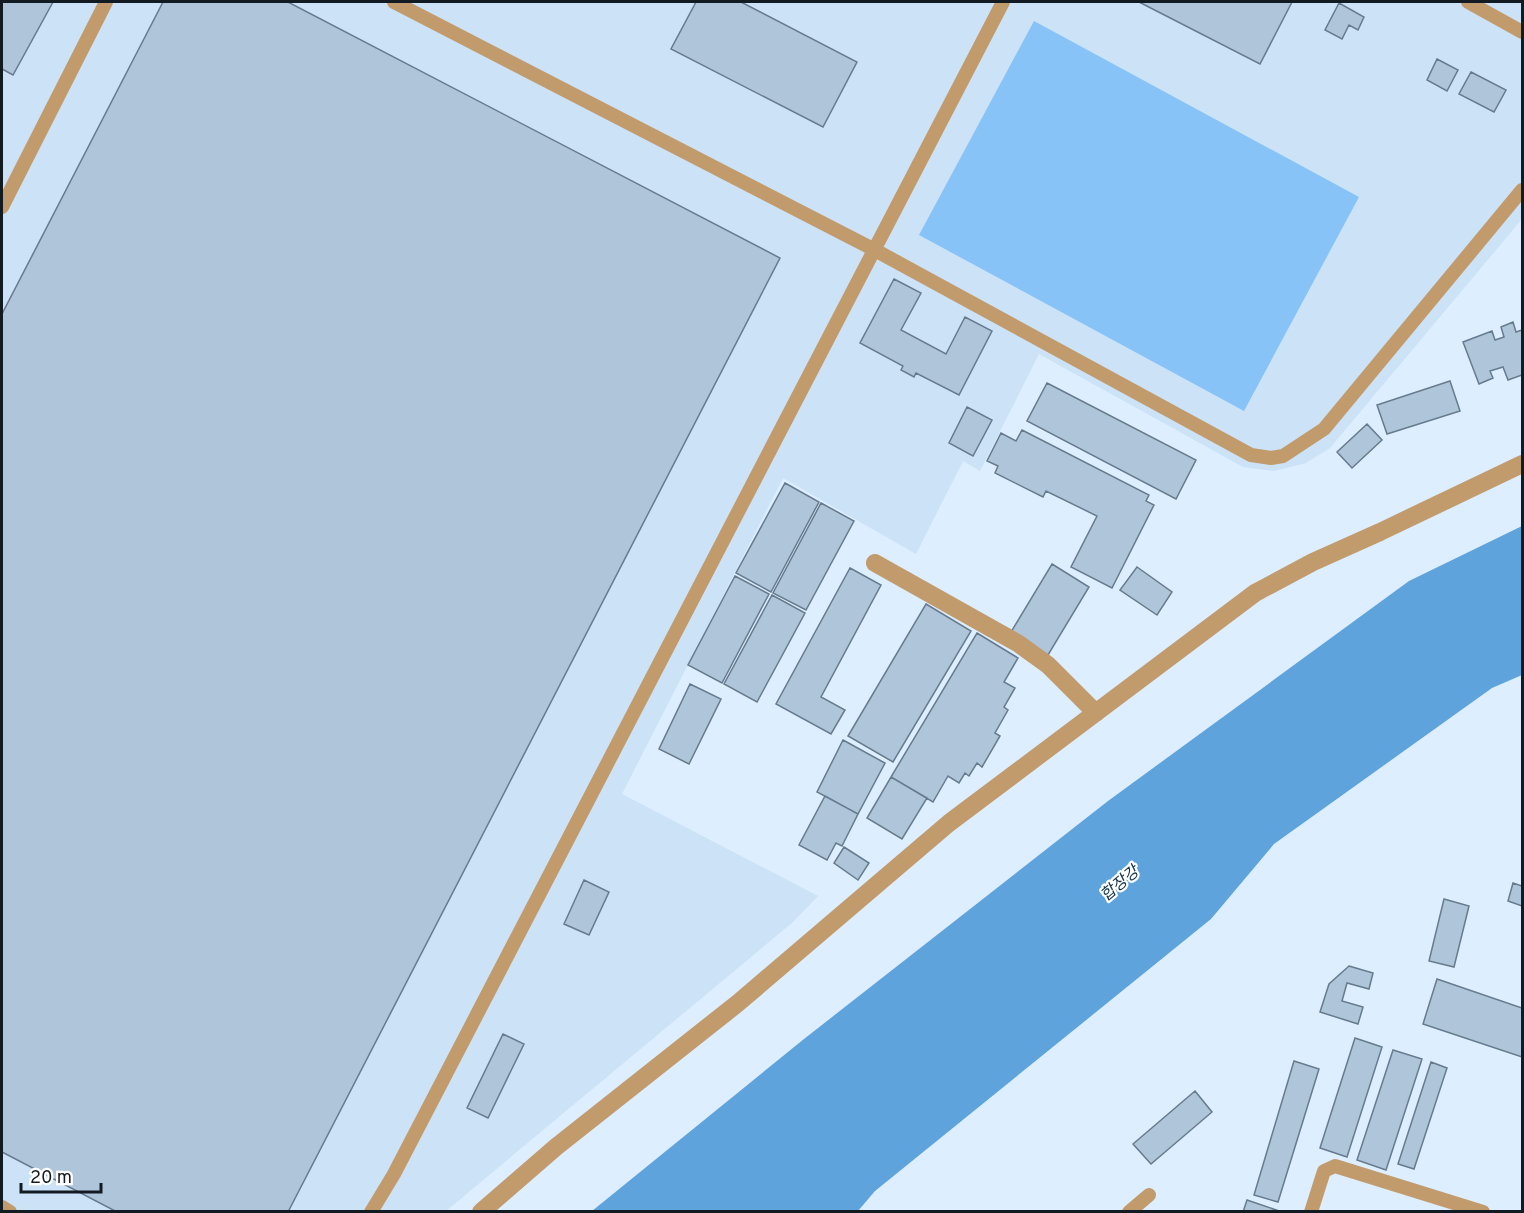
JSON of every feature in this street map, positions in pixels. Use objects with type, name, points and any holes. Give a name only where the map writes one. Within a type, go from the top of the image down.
[{"type":"street","points":[[481,1212],[556,1148],[738,1003],[949,823],[1255,593],[1313,562],[1522,464]]},
{"type":"street","points":[[875,563],[1019,644],[1048,665],[1096,713]]},
{"type":"lane","points":[[2,207],[106,2]]},
{"type":"lane","points":[[394,2],[873,249],[1251,455],[1271,458],[1283,456],[1324,429],[1522,190]]},
{"type":"lane","points":[[371,1212],[394,1174],[1003,2]]},
{"type":"lane","points":[[1468,2],[1522,32]]},
{"type":"lane","points":[[1311,1212],[1324,1171],[1335,1166],[1483,1212]]},
{"type":"lane","points":[[1129,1212],[1149,1195]]},
{"type":"lane","points":[[2,1207],[10,1212]]},
{"type":"shaded area","points":[[2,2],[1522,2],[1522,219],[1330,448],[1306,463],[1274,471],[1243,467],[1039,354],[980,471],[963,461],[916,554],[783,478],[622,794],[818,896],[793,922],[446,1211],[2,1212]]},
{"type":"shaded area","points":[[1034,21],[1359,197],[1244,411],[919,235]]},
{"type":"water","name":"합장강","points":[[1522,526],[1522,675],[1492,688],[1274,844],[1211,919],[875,1191],[858,1211],[592,1211],[804,1039],[1108,801],[1409,581]]},
{"type":"building","points":[[2,2],[53,2],[13,75],[2,69]]},
{"type":"building","points":[[163,2],[288,2],[780,258],[288,1212],[117,1212],[2,1152],[2,314]]},
{"type":"building","points":[[696,2],[741,2],[857,62],[823,127],[671,49]]},
{"type":"building","points":[[1139,2],[1292,2],[1260,64]]},
{"type":"building","points":[[1339,3],[1364,17],[1358,30],[1349,25],[1342,39],[1325,30]]},
{"type":"building","points":[[1437,59],[1458,70],[1447,91],[1427,80]]},
{"type":"building","points":[[1471,72],[1506,90],[1494,112],[1459,94]]},
{"type":"building","points":[[894,279],[921,293],[901,330],[946,354],[965,317],[992,331],[959,395],[916,373],[914,377],[901,370],[903,366],[860,343]]},
{"type":"building","points":[[1513,322],[1516,332],[1522,330],[1522,375],[1508,380],[1503,367],[1490,371],[1493,378],[1479,384],[1463,342],[1492,331],[1495,340],[1504,337],[1501,327]]},
{"type":"building","points":[[1450,381],[1460,411],[1387,434],[1377,405]]},
{"type":"building","points":[[1047,383],[1196,460],[1176,499],[1027,421]]},
{"type":"building","points":[[967,407],[992,420],[973,456],[949,443]]},
{"type":"building","points":[[1367,424],[1382,440],[1352,468],[1337,452]]},
{"type":"building","points":[[1022,430],[1149,495],[1146,501],[1154,505],[1112,588],[1071,567],[1097,516],[1046,491],[1043,497],[995,473],[998,466],[987,461],[1001,433],[1016,441]]},
{"type":"building","points":[[785,483],[819,502],[771,592],[736,573]]},
{"type":"building","points":[[821,503],[854,521],[806,610],[773,593]]},
{"type":"building","points":[[1052,564],[1089,587],[1048,655],[1011,632]]},
{"type":"building","points":[[1137,567],[1172,592],[1157,615],[1120,590]]},
{"type":"building","points":[[850,568],[881,585],[821,697],[845,710],[831,734],[776,704]]},
{"type":"building","points":[[735,576],[769,594],[722,683],[688,665]]},
{"type":"building","points":[[772,595],[805,613],[757,702],[724,684]]},
{"type":"building","points":[[926,604],[971,631],[893,762],[848,736]]},
{"type":"building","points":[[977,633],[1018,658],[1004,682],[1015,688],[1004,707],[1008,710],[995,733],[1000,736],[982,767],[977,763],[969,776],[965,773],[959,783],[948,776],[933,802],[891,777]]},
{"type":"building","points":[[690,684],[721,699],[689,764],[659,749]]},
{"type":"building","points":[[843,740],[885,763],[858,814],[817,792]]},
{"type":"building","points":[[891,777],[927,798],[902,839],[867,818]]},
{"type":"building","points":[[825,796],[858,814],[842,846],[836,843],[827,860],[799,845]]},
{"type":"building","points":[[844,847],[869,863],[858,880],[834,863]]},
{"type":"building","points":[[584,880],[609,892],[589,935],[564,924]]},
{"type":"building","points":[[1513,883],[1522,886],[1522,906],[1508,901]]},
{"type":"building","points":[[1444,899],[1469,906],[1454,967],[1429,961]]},
{"type":"building","points":[[1349,966],[1373,973],[1369,989],[1347,983],[1342,1001],[1363,1007],[1358,1024],[1320,1012],[1329,984]]},
{"type":"building","points":[[1437,979],[1522,1008],[1522,1057],[1423,1024]]},
{"type":"building","points":[[503,1034],[524,1044],[488,1118],[467,1108]]},
{"type":"building","points":[[1355,1038],[1382,1047],[1347,1157],[1320,1148]]},
{"type":"building","points":[[1393,1050],[1422,1059],[1386,1170],[1357,1160]]},
{"type":"building","points":[[1294,1061],[1319,1069],[1278,1202],[1254,1195]]},
{"type":"building","points":[[1431,1062],[1447,1068],[1414,1169],[1398,1164]]},
{"type":"building","points":[[1195,1091],[1212,1112],[1151,1164],[1133,1144]]},
{"type":"building","points":[[1247,1200],[1282,1212],[1243,1212]]}]
